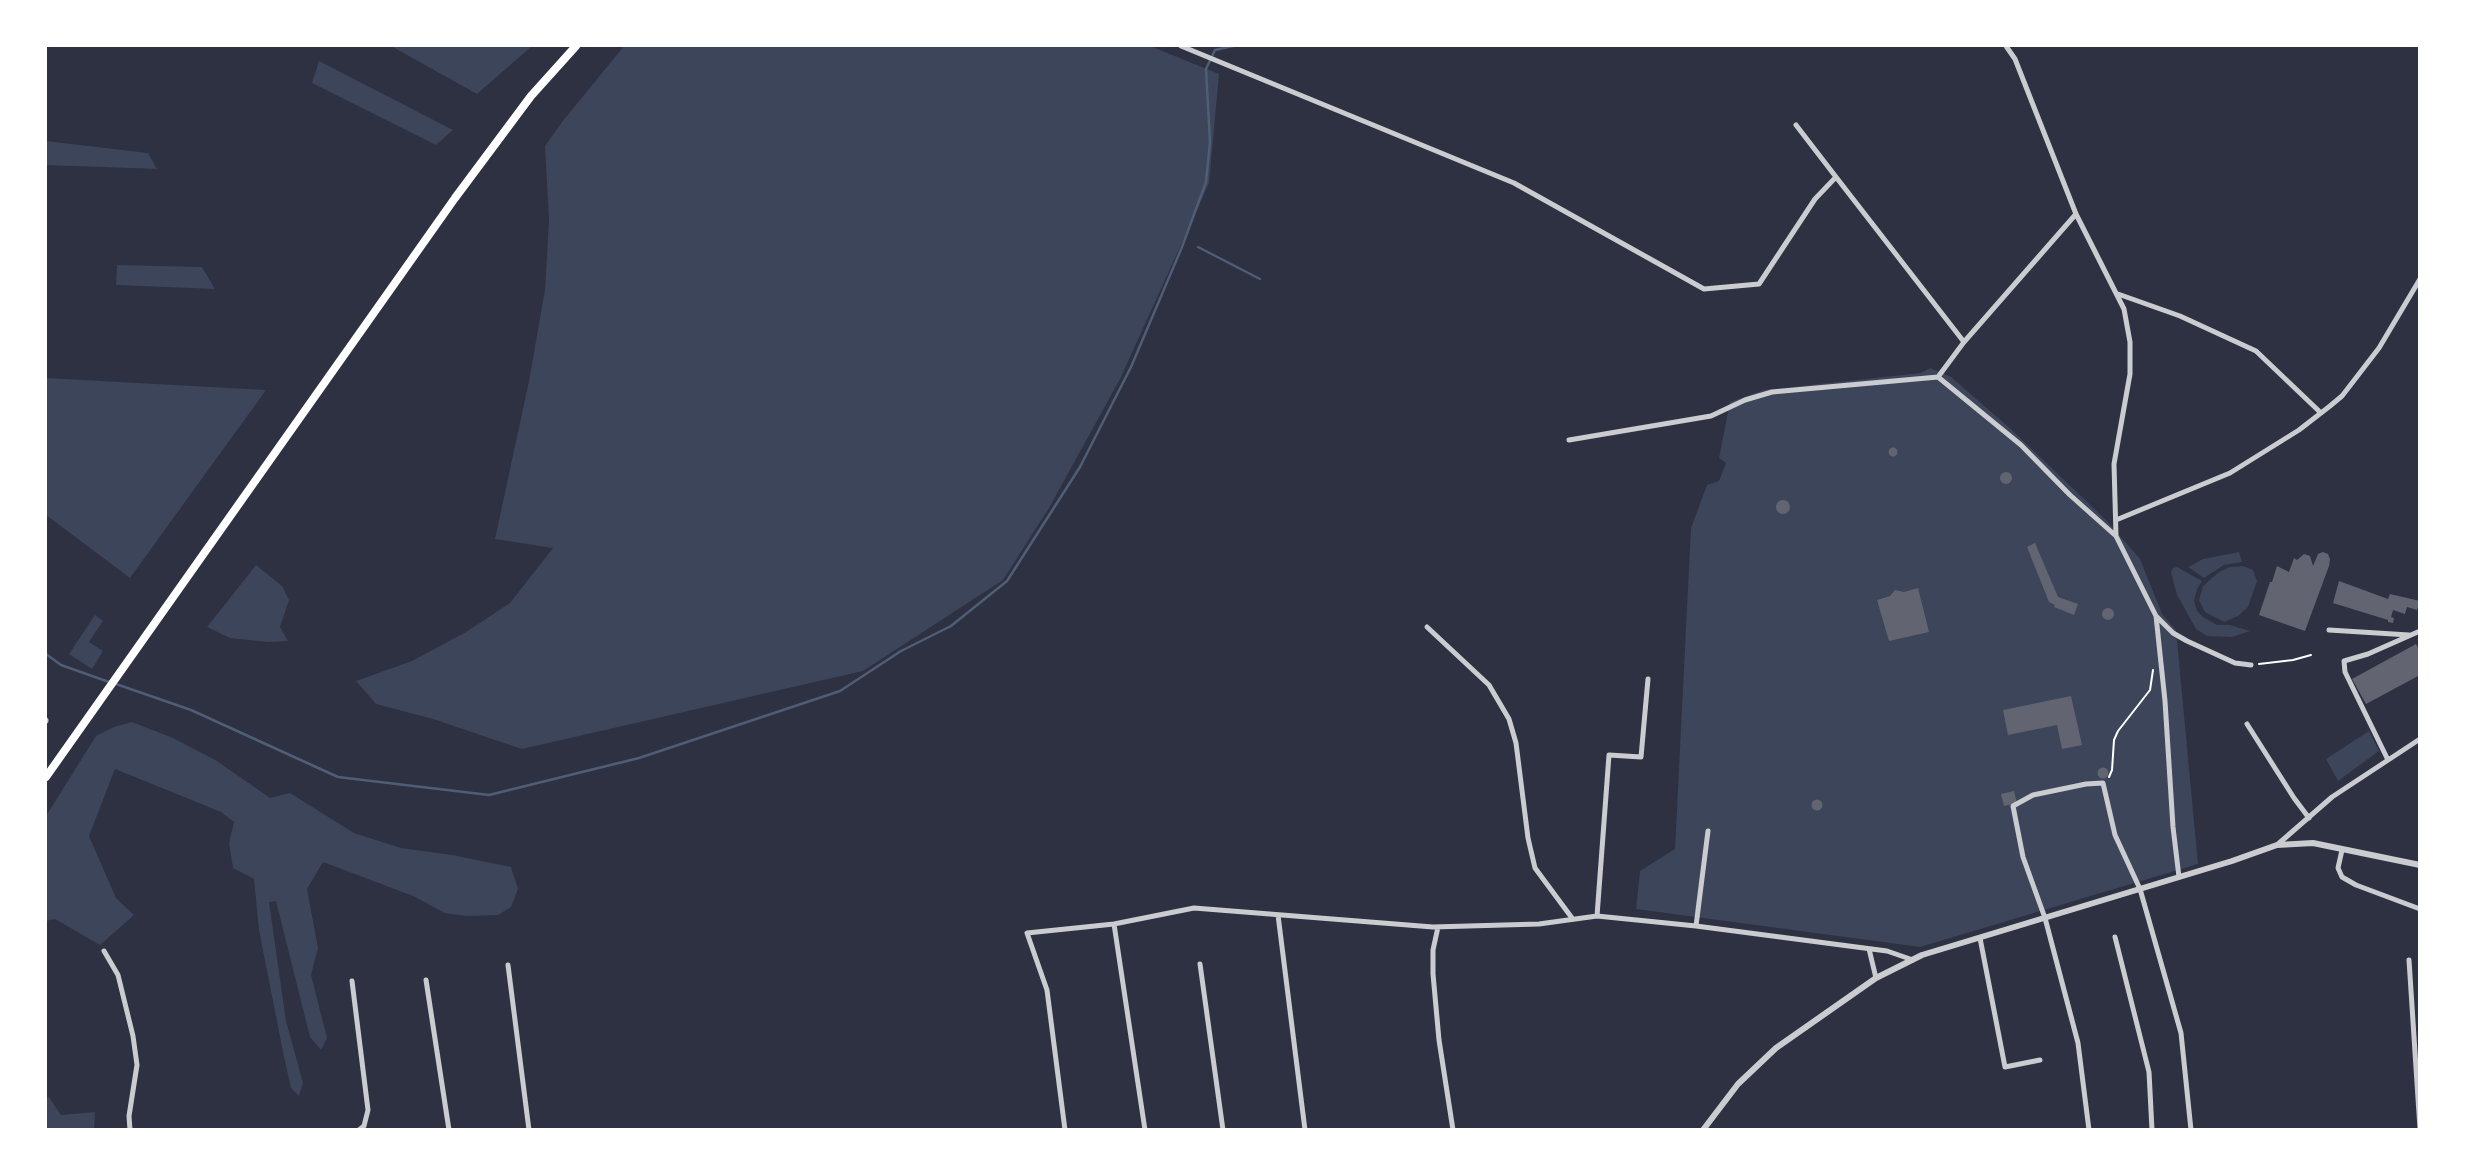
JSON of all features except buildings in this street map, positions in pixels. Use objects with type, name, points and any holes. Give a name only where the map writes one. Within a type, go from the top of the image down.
[{"type":"main road","points":[[46,778],[469,178],[531,96],[576,46]]},
{"type":"street","points":[[1181,46],[1514,183],[1704,289],[1759,284],[1815,200],[1836,177]]},
{"type":"street","points":[[2006,46],[2015,59],[2076,214],[2124,309],[2130,342],[2130,374],[2114,464],[2116,536]]},
{"type":"street","points":[[1796,125],[1964,342]]},
{"type":"street","points":[[1938,377],[1964,342],[2076,214]]},
{"type":"street","points":[[2116,520],[2230,473],[2299,430],[2342,396],[2379,348],[2420,279]]},
{"type":"street","points":[[2118,294],[2180,316],[2256,351],[2320,413]]},
{"type":"street","points":[[1569,440],[1710,416],[1772,391],[1938,377],[2021,444],[2070,495],[2116,536],[2156,616],[2173,633],[2235,663],[2251,665]]},
{"type":"street","points":[[2156,616],[2179,877]]},
{"type":"street","points":[[1427,627],[1489,685],[1509,719],[1516,743],[1528,838],[1535,868],[1572,918]]},
{"type":"street","points":[[2329,630],[2412,635]]},
{"type":"street","points":[[2388,760],[2345,672],[2344,661],[2368,654],[2420,631]]},
{"type":"street","points":[[1597,916],[1609,755],[1641,757],[1648,679]]},
{"type":"street","points":[[2247,724],[2309,818]]},
{"type":"street","points":[[2277,845],[2332,797],[2420,739]]},
{"type":"street","points":[[2089,1129],[2078,1043],[2045,918],[2023,856],[2013,806],[2033,795],[2103,783],[2115,835],[2140,889],[2181,1033],[2191,1129]]},
{"type":"street","points":[[1696,926],[1708,831]]},
{"type":"street","points":[[1703,1129],[1738,1084],[1776,1048],[1876,978],[1913,960],[2277,845],[2314,843],[2420,865]]},
{"type":"street","points":[[2342,850],[2338,868],[2342,877],[2420,909]]},
{"type":"street","points":[[1065,1129],[1047,989],[1027,933],[1114,924],[1194,908],[1438,927],[1539,924],[1597,916],[1886,951],[1913,960]]},
{"type":"street","points":[[1278,915],[1305,1129]]},
{"type":"street","points":[[1114,924],[1144,1129]]},
{"type":"street","points":[[1438,927],[1433,950],[1433,974],[1439,1040],[1453,1129]]},
{"type":"street","points":[[2115,937],[2149,1072],[2152,1129]]},
{"type":"street","points":[[1980,938],[2005,1067],[2040,1060]]},
{"type":"street","points":[[1869,949],[1876,978]]},
{"type":"street","points":[[104,951],[118,975],[134,1036],[137,1065],[129,1116],[130,1129]]},
{"type":"street","points":[[2409,960],[2420,1129]]},
{"type":"street","points":[[1200,964],[1223,1129]]},
{"type":"street","points":[[508,965],[529,1129]]},
{"type":"street","points":[[426,979],[449,1129]]},
{"type":"street","points":[[352,981],[368,1110],[365,1126],[359,1129]]},
{"type":"path","points":[[2251,665],[2293,660],[2311,654]]},
{"type":"path","points":[[2103,783],[2112,770],[2114,740],[2118,731],[2150,690],[2154,668],[2160,656]]},
{"type":"shaded area","points":[[391,46],[532,46],[477,94]]},
{"type":"shaded area","points":[[624,46],[1150,46],[1219,74],[1209,183],[1120,379],[1049,508],[1003,580],[863,671],[522,749],[433,719],[376,704],[356,681],[412,661],[466,632],[510,603],[553,548],[495,539],[529,381],[545,290],[549,220],[545,146]]},
{"type":"shaded area","points":[[319,61],[453,130],[436,145],[312,83]]},
{"type":"shaded area","points":[[46,141],[148,153],[157,169],[46,165]]},
{"type":"shaded area","points":[[117,265],[202,267],[215,289],[116,285]]},
{"type":"shaded area","points":[[1930,368],[1951,377],[2012,430],[2107,521],[2140,559],[2162,614],[2176,630],[2198,864],[1920,947],[1636,909],[1640,871],[1675,849],[1691,528],[1707,485],[1719,481],[1726,463],[1719,458],[1730,402],[1764,390],[1921,373]]},
{"type":"shaded area","points":[[46,378],[266,390],[130,578],[46,515]]},
{"type":"shaded area","points":[[2239,552],[2242,562],[2224,565],[2204,578],[2188,567],[2203,559]]},
{"type":"shaded area","points":[[256,565],[282,586],[289,600],[280,627],[288,641],[230,638],[207,627]]},
{"type":"shaded area","points":[[2243,566],[2253,570],[2257,581],[2248,607],[2238,616],[2224,622],[2205,612],[2199,600],[2203,586],[2219,572],[2230,567]]},
{"type":"shaded area","points":[[2177,567],[2202,581],[2194,601],[2197,611],[2203,617],[2217,625],[2230,625],[2250,631],[2232,637],[2207,636],[2196,629],[2177,595],[2171,572]]},
{"type":"shaded area","points":[[95,615],[103,621],[89,642],[103,651],[92,669],[69,654]]},
{"type":"shaded area","points":[[132,722],[173,738],[217,761],[270,798],[290,793],[354,833],[401,848],[511,867],[518,889],[511,907],[498,915],[466,916],[445,913],[413,896],[323,862],[307,889],[318,948],[311,975],[327,1038],[321,1050],[310,1037],[276,901],[269,902],[286,1021],[303,1083],[299,1096],[291,1088],[284,1057],[259,930],[254,879],[233,868],[229,843],[234,822],[221,812],[115,769],[89,836],[116,898],[134,915],[100,945],[55,919],[46,921],[46,816],[96,736]]},
{"type":"shaded area","points":[[2369,731],[2379,751],[2338,781],[2326,759]]},
{"type":"shaded area","points":[[49,1097],[61,1115],[95,1112],[94,1129],[46,1129],[46,1098]]},
{"type":"waterway","points":[[116,684],[191,710],[338,777],[489,795],[639,758],[840,691],[901,651],[951,626],[1007,581],[1080,467],[1131,367],[1182,247],[1206,182],[1210,142],[1206,69],[1215,50],[1233,46]]},
{"type":"waterway","points":[[1198,247],[1260,279]]},
{"type":"waterway","points":[[46,654],[61,665],[109,682]]}]
